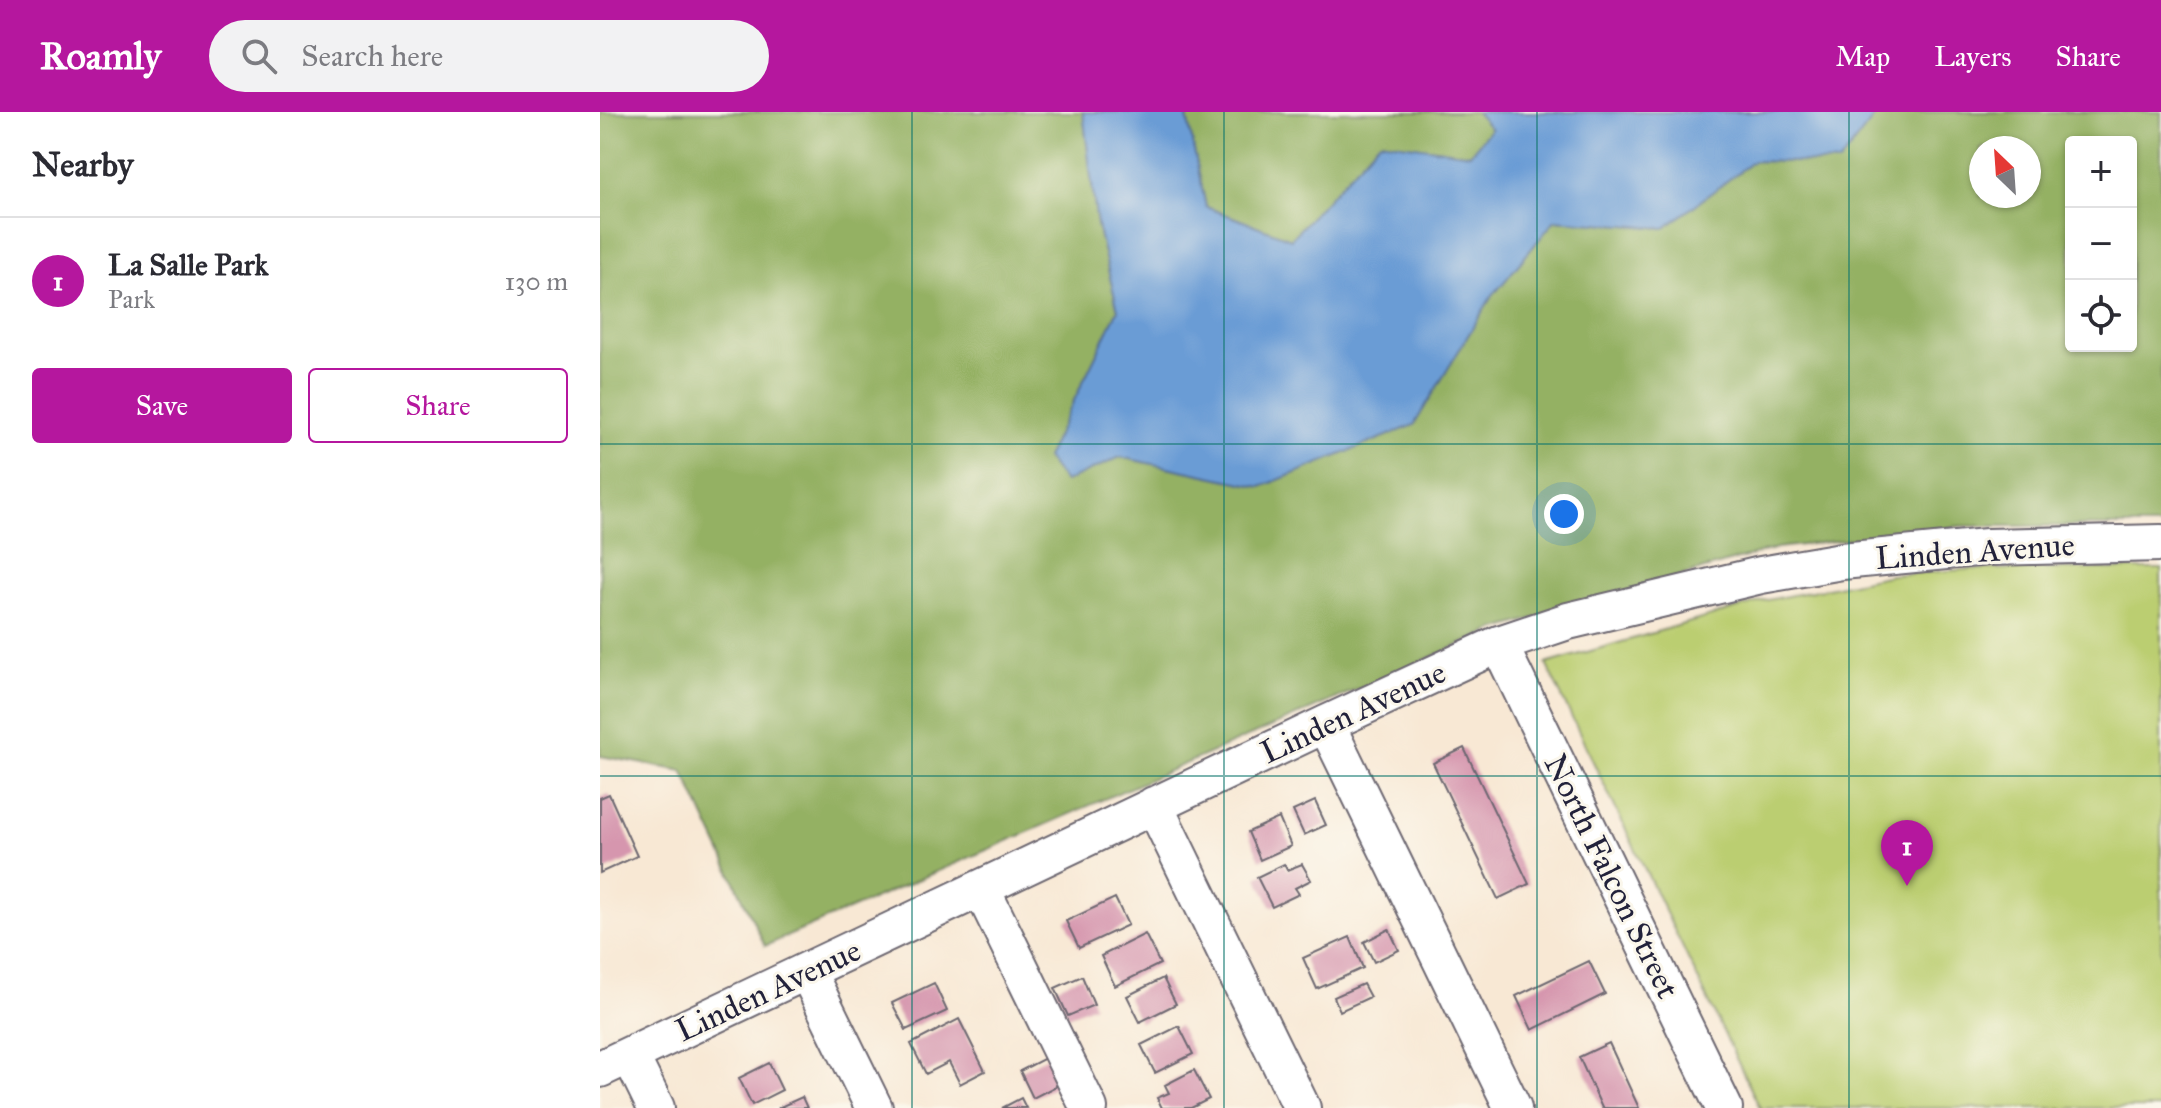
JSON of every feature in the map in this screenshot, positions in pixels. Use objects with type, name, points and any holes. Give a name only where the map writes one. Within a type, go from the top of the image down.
[{"type":"street","name":"Linden Avenue","points":[[615,1062],[1499,644],[1568,621],[1659,598],[1842,561],[1987,547],[2161,543]]},
{"type":"street","name":"North Falcon Street","points":[[1499,644],[1724,1108]]},
{"type":"street","points":[[1326,724],[1513,1108]]},
{"type":"street","points":[[1154,805],[1302,1108]]},
{"type":"street","points":[[981,888],[1089,1108]]},
{"type":"street","points":[[807,971],[874,1108]]},
{"type":"street","points":[[615,1062],[656,1108]]},
{"type":"green space","points":[[600,112],[1083,112],[1097,225],[1118,310],[1046,458],[1065,482],[1120,457],[1261,487],[1414,425],[1490,299],[1555,220],[1665,228],[1753,161],[1839,163],[1878,112],[2161,112],[2161,526],[1961,526],[1777,548],[1494,630],[765,946],[683,771],[600,756]]},
{"type":"green space","points":[[1186,112],[1476,112],[1491,129],[1470,154],[1380,141],[1291,239],[1206,207]]},
{"type":"green space","points":[[1972,569],[2161,569],[2161,1108],[1760,1108],[1546,664],[1763,601],[1891,575]]},
{"type":"water","points":[[1083,112],[1186,112],[1206,207],[1291,239],[1380,141],[1470,154],[1491,129],[1476,112],[1878,112],[1839,163],[1753,161],[1665,228],[1555,220],[1490,299],[1414,425],[1261,487],[1120,457],[1065,482],[1046,458],[1118,310],[1097,225]]},
{"type":"building","points":[[1464,748],[1529,884],[1498,899],[1433,763]]},
{"type":"building","points":[[609,794],[637,856],[600,873],[600,798]]},
{"type":"building","points":[[1315,801],[1326,825],[1304,835],[1293,811]]},
{"type":"building","points":[[1279,818],[1291,846],[1260,860],[1248,832]]},
{"type":"building","points":[[1284,864],[1287,870],[1302,864],[1311,880],[1295,888],[1299,894],[1272,907],[1257,877]]},
{"type":"building","points":[[1115,898],[1128,925],[1079,948],[1066,921]]},
{"type":"building","points":[[1389,929],[1399,950],[1374,962],[1364,942]]},
{"type":"building","points":[[1145,934],[1160,964],[1115,986],[1101,956]]},
{"type":"building","points":[[1350,937],[1363,968],[1317,989],[1303,958]]},
{"type":"building","points":[[1589,961],[1605,994],[1532,1030],[1516,996]]},
{"type":"building","points":[[1082,976],[1094,1005],[1068,1016],[1055,988]]},
{"type":"building","points":[[1163,978],[1176,1004],[1140,1022],[1127,996]]},
{"type":"building","points":[[934,983],[947,1011],[906,1030],[892,1003]]},
{"type":"building","points":[[1363,984],[1370,997],[1340,1011],[1334,997]]},
{"type":"building","points":[[959,1019],[985,1071],[960,1084],[949,1062],[926,1074],[911,1044]]},
{"type":"building","points":[[1179,1026],[1193,1054],[1155,1073],[1141,1045]]},
{"type":"building","points":[[1609,1043],[1639,1108],[1602,1108],[1579,1057]]},
{"type":"building","points":[[1047,1057],[1060,1084],[1033,1098],[1020,1071]]},
{"type":"building","points":[[769,1063],[782,1090],[752,1105],[739,1078]]},
{"type":"building","points":[[1194,1070],[1209,1099],[1191,1108],[1162,1108],[1157,1098],[1169,1093],[1165,1085]]},
{"type":"building","points":[[802,1097],[807,1108],[778,1108]]},
{"type":"building","points":[[1021,1098],[1026,1108],[1002,1108]]},
{"type":"place","name":"La Salle Park","points":[[1907,886]]}]
